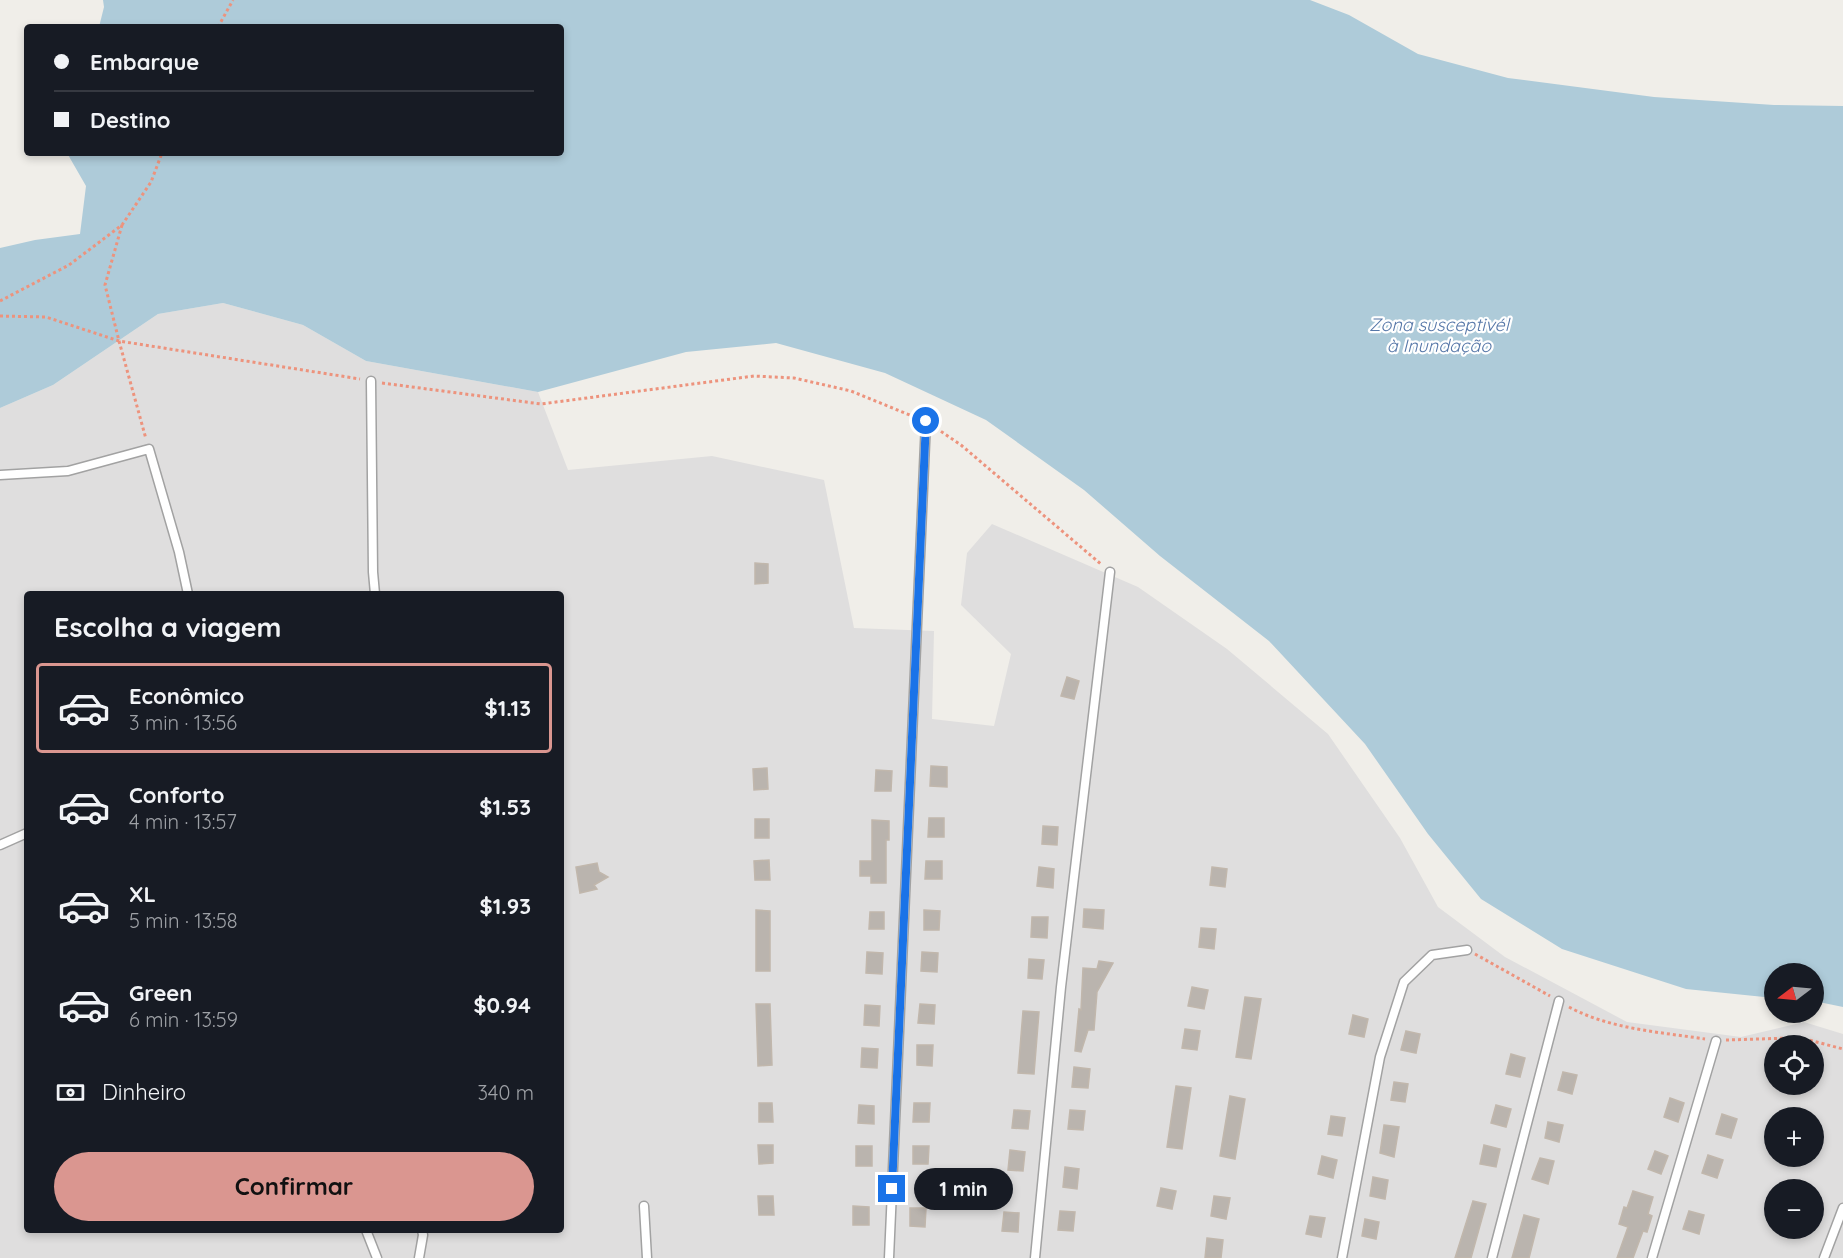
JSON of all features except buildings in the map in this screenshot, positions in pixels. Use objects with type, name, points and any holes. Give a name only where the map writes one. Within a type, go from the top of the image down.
[{"type":"lane","points":[[371,381],[375,591]]},
{"type":"lane","points":[[889,1258],[926,421]]},
{"type":"lane","points":[[0,475],[68,471],[149,449],[179,552],[187,591]]},
{"type":"lane","points":[[1035,1258],[1061,987],[1110,572]]},
{"type":"lane","points":[[0,845],[24,834]]},
{"type":"lane","points":[[1342,1258],[1380,1056],[1404,982],[1432,954],[1467,950]]},
{"type":"lane","points":[[1492,1258],[1559,1001]]},
{"type":"lane","points":[[1652,1258],[1716,1041]]},
{"type":"lane","points":[[644,1206],[647,1258]]},
{"type":"lane","points":[[1824,1258],[1843,1208]]},
{"type":"lane","points":[[367,1233],[377,1258]]},
{"type":"lane","points":[[419,1258],[423,1233]]},
{"type":"path","points":[[220,24],[233,0]]},
{"type":"path","points":[[149,449],[118,341],[105,285],[122,225],[151,182],[161,156]]},
{"type":"path","points":[[0,301],[69,265],[122,225]]},
{"type":"path","points":[[0,316],[46,317],[118,341],[371,381],[541,404],[754,376],[794,378],[851,391],[926,421],[961,445],[1110,572]]},
{"type":"path","points":[[1467,950],[1583,1014],[1607,1023],[1716,1041],[1791,1038],[1843,1049]]},
{"type":"shaded area","points":[[223,303],[303,325],[366,361],[538,392],[568,470],[712,456],[824,480],[854,628],[934,631],[932,719],[994,726],[1011,654],[961,605],[967,553],[992,524],[1138,587],[1227,649],[1328,734],[1400,838],[1438,907],[1505,957],[1627,1022],[1741,1037],[1807,1023],[1843,1034],[1843,1258],[0,1258],[0,408],[53,385],[158,314]]},
{"type":"water","name":"Zona susceptivél à Inundação","points":[[103,0],[1310,0],[1349,15],[1418,54],[1508,78],[1654,97],[1774,105],[1843,106],[1843,1007],[1824,1003],[1824,963],[1764,963],[1764,997],[1686,989],[1562,949],[1481,899],[1428,834],[1365,744],[1269,641],[1160,556],[1084,490],[986,420],[885,373],[776,343],[686,352],[538,392],[366,361],[303,325],[223,303],[158,314],[53,385],[0,408],[0,248],[35,240],[80,234],[86,186],[69,156],[564,156],[564,24],[100,24],[104,7]]},
{"type":"route","points":[[892,1189],[926,421]]}]
